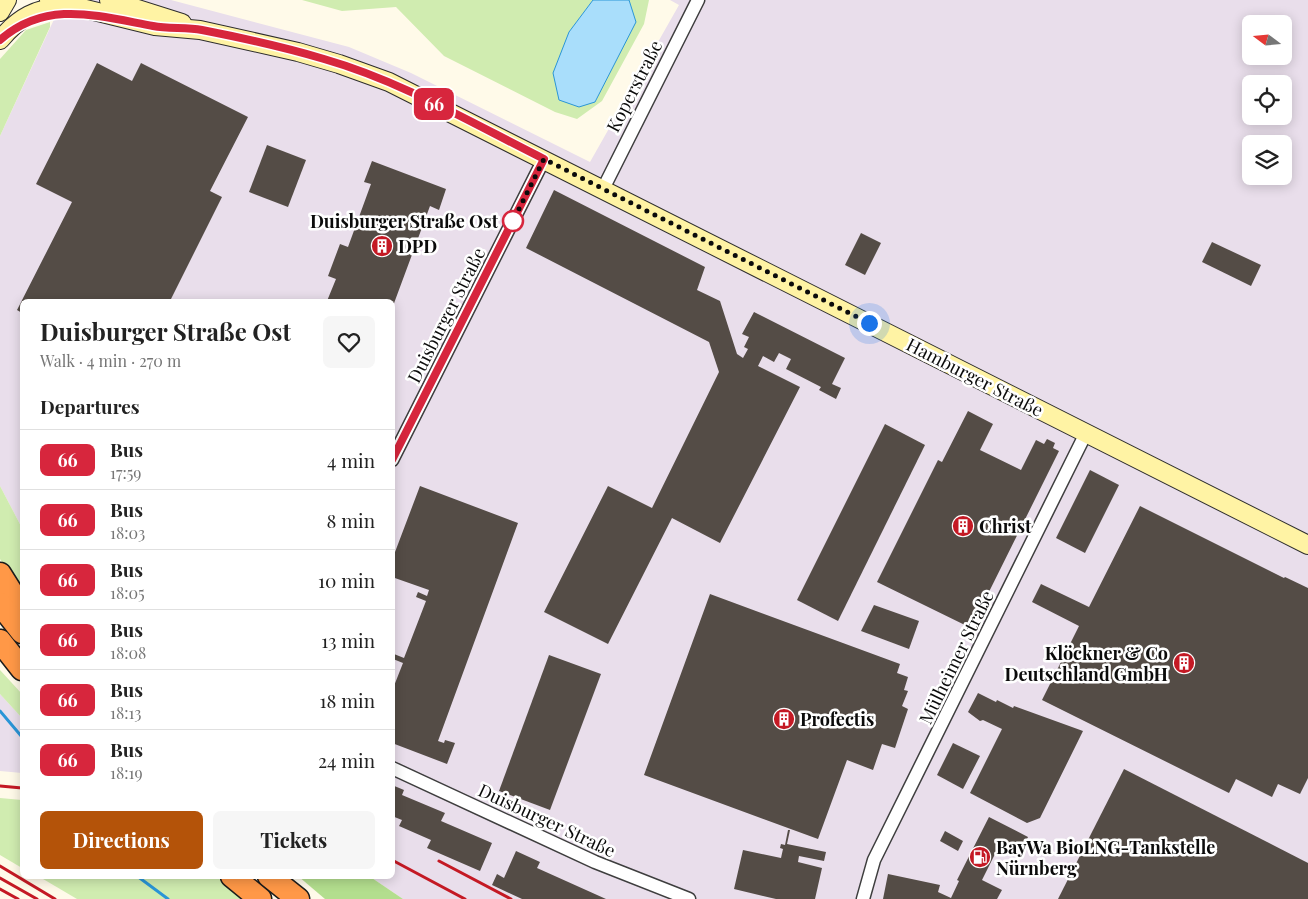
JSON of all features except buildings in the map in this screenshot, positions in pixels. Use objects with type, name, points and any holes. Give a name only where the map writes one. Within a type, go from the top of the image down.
[{"type":"highway","points":[[0,574],[20,605]]},
{"type":"highway","points":[[0,604],[20,629]]},
{"type":"highway","points":[[0,642],[20,667]]},
{"type":"highway","points":[[0,661],[20,683]]},
{"type":"highway","points":[[236,879],[260,899]]},
{"type":"highway","points":[[273,879],[298,899]]},
{"type":"street","points":[[0,12],[7,0]]},
{"type":"street","name":"Koperstraße","points":[[603,189],[698,0]]},
{"type":"street","points":[[0,40],[14,24],[27,15],[60,4]]},
{"type":"street","name":"Hamburger Straße","points":[[60,4],[115,7],[160,14],[200,30],[298,52],[362,72],[408,91],[1308,545]]},
{"type":"street","name":"Duisburger Straße","points":[[395,454],[544,159]]},
{"type":"street","name":"Mülheimer Straße","points":[[863,899],[874,860],[1086,433]]},
{"type":"street","name":"Duisburger Straße","points":[[395,769],[595,862],[689,899]]},
{"type":"shaded area","points":[[63,0],[171,0],[349,47],[411,73],[590,162],[679,5],[670,0],[1308,0],[1308,899],[403,899],[373,879],[395,879],[395,299],[20,299],[20,524],[0,486],[0,136]]},
{"type":"shaded area","points":[[0,694],[20,716],[20,773],[0,771]]},
{"type":"green space","points":[[302,0],[593,0],[569,32],[595,102],[635,22],[629,0],[649,0],[644,24],[602,101],[577,119],[555,112],[444,56],[396,7],[342,11]]},
{"type":"green space","points":[[50,22],[50,27],[0,136],[0,59],[26,30]]},
{"type":"green space","points":[[0,486],[20,524],[20,590],[0,559]]},
{"type":"green space","points":[[0,670],[20,692],[20,716],[0,694]]},
{"type":"green space","points":[[0,798],[20,800],[20,867],[0,855]]},
{"type":"green space","points":[[43,879],[220,879],[244,899],[77,899]]},
{"type":"green space","points":[[302,879],[373,879],[403,899],[325,899]]},
{"type":"water","points":[[593,0],[629,0],[636,22],[595,102],[579,107],[559,100],[553,73],[569,32]]},
{"type":"waterway","points":[[0,711],[20,735]]},
{"type":"waterway","points":[[141,879],[168,899]]},
{"type":"railway","points":[[0,786],[20,788]]},
{"type":"railway","points":[[439,861],[511,899]]},
{"type":"railway","points":[[395,862],[465,899]]},
{"type":"railway","points":[[0,866],[20,878]]},
{"type":"railway","points":[[0,878],[37,899]]},
{"type":"railway","points":[[22,879],[55,899]]},
{"type":"railway","points":[[0,889],[18,899]]},
{"type":"bus line","name":"66","points":[[0,40],[14,24],[27,15],[46,9],[71,7],[155,26],[200,30],[256,42],[325,59],[389,82],[544,159],[395,454]]},
{"type":"place","name":"Duisburger Straße Ost","points":[[513,221]]},
{"type":"place","name":"DPD","points":[[382,246]]},
{"type":"place","name":"Christ","points":[[963,526]]},
{"type":"place","name":"Klöckner & Co Deutschland GmbH","points":[[1184,663]]},
{"type":"place","name":"Profectis","points":[[784,719]]},
{"type":"place","name":"BayWa BioLNG-Tankstelle Nürnberg","points":[[980,857]]},
{"type":"route","points":[[513,221],[512,223],[544,159],[869,323]]}]
